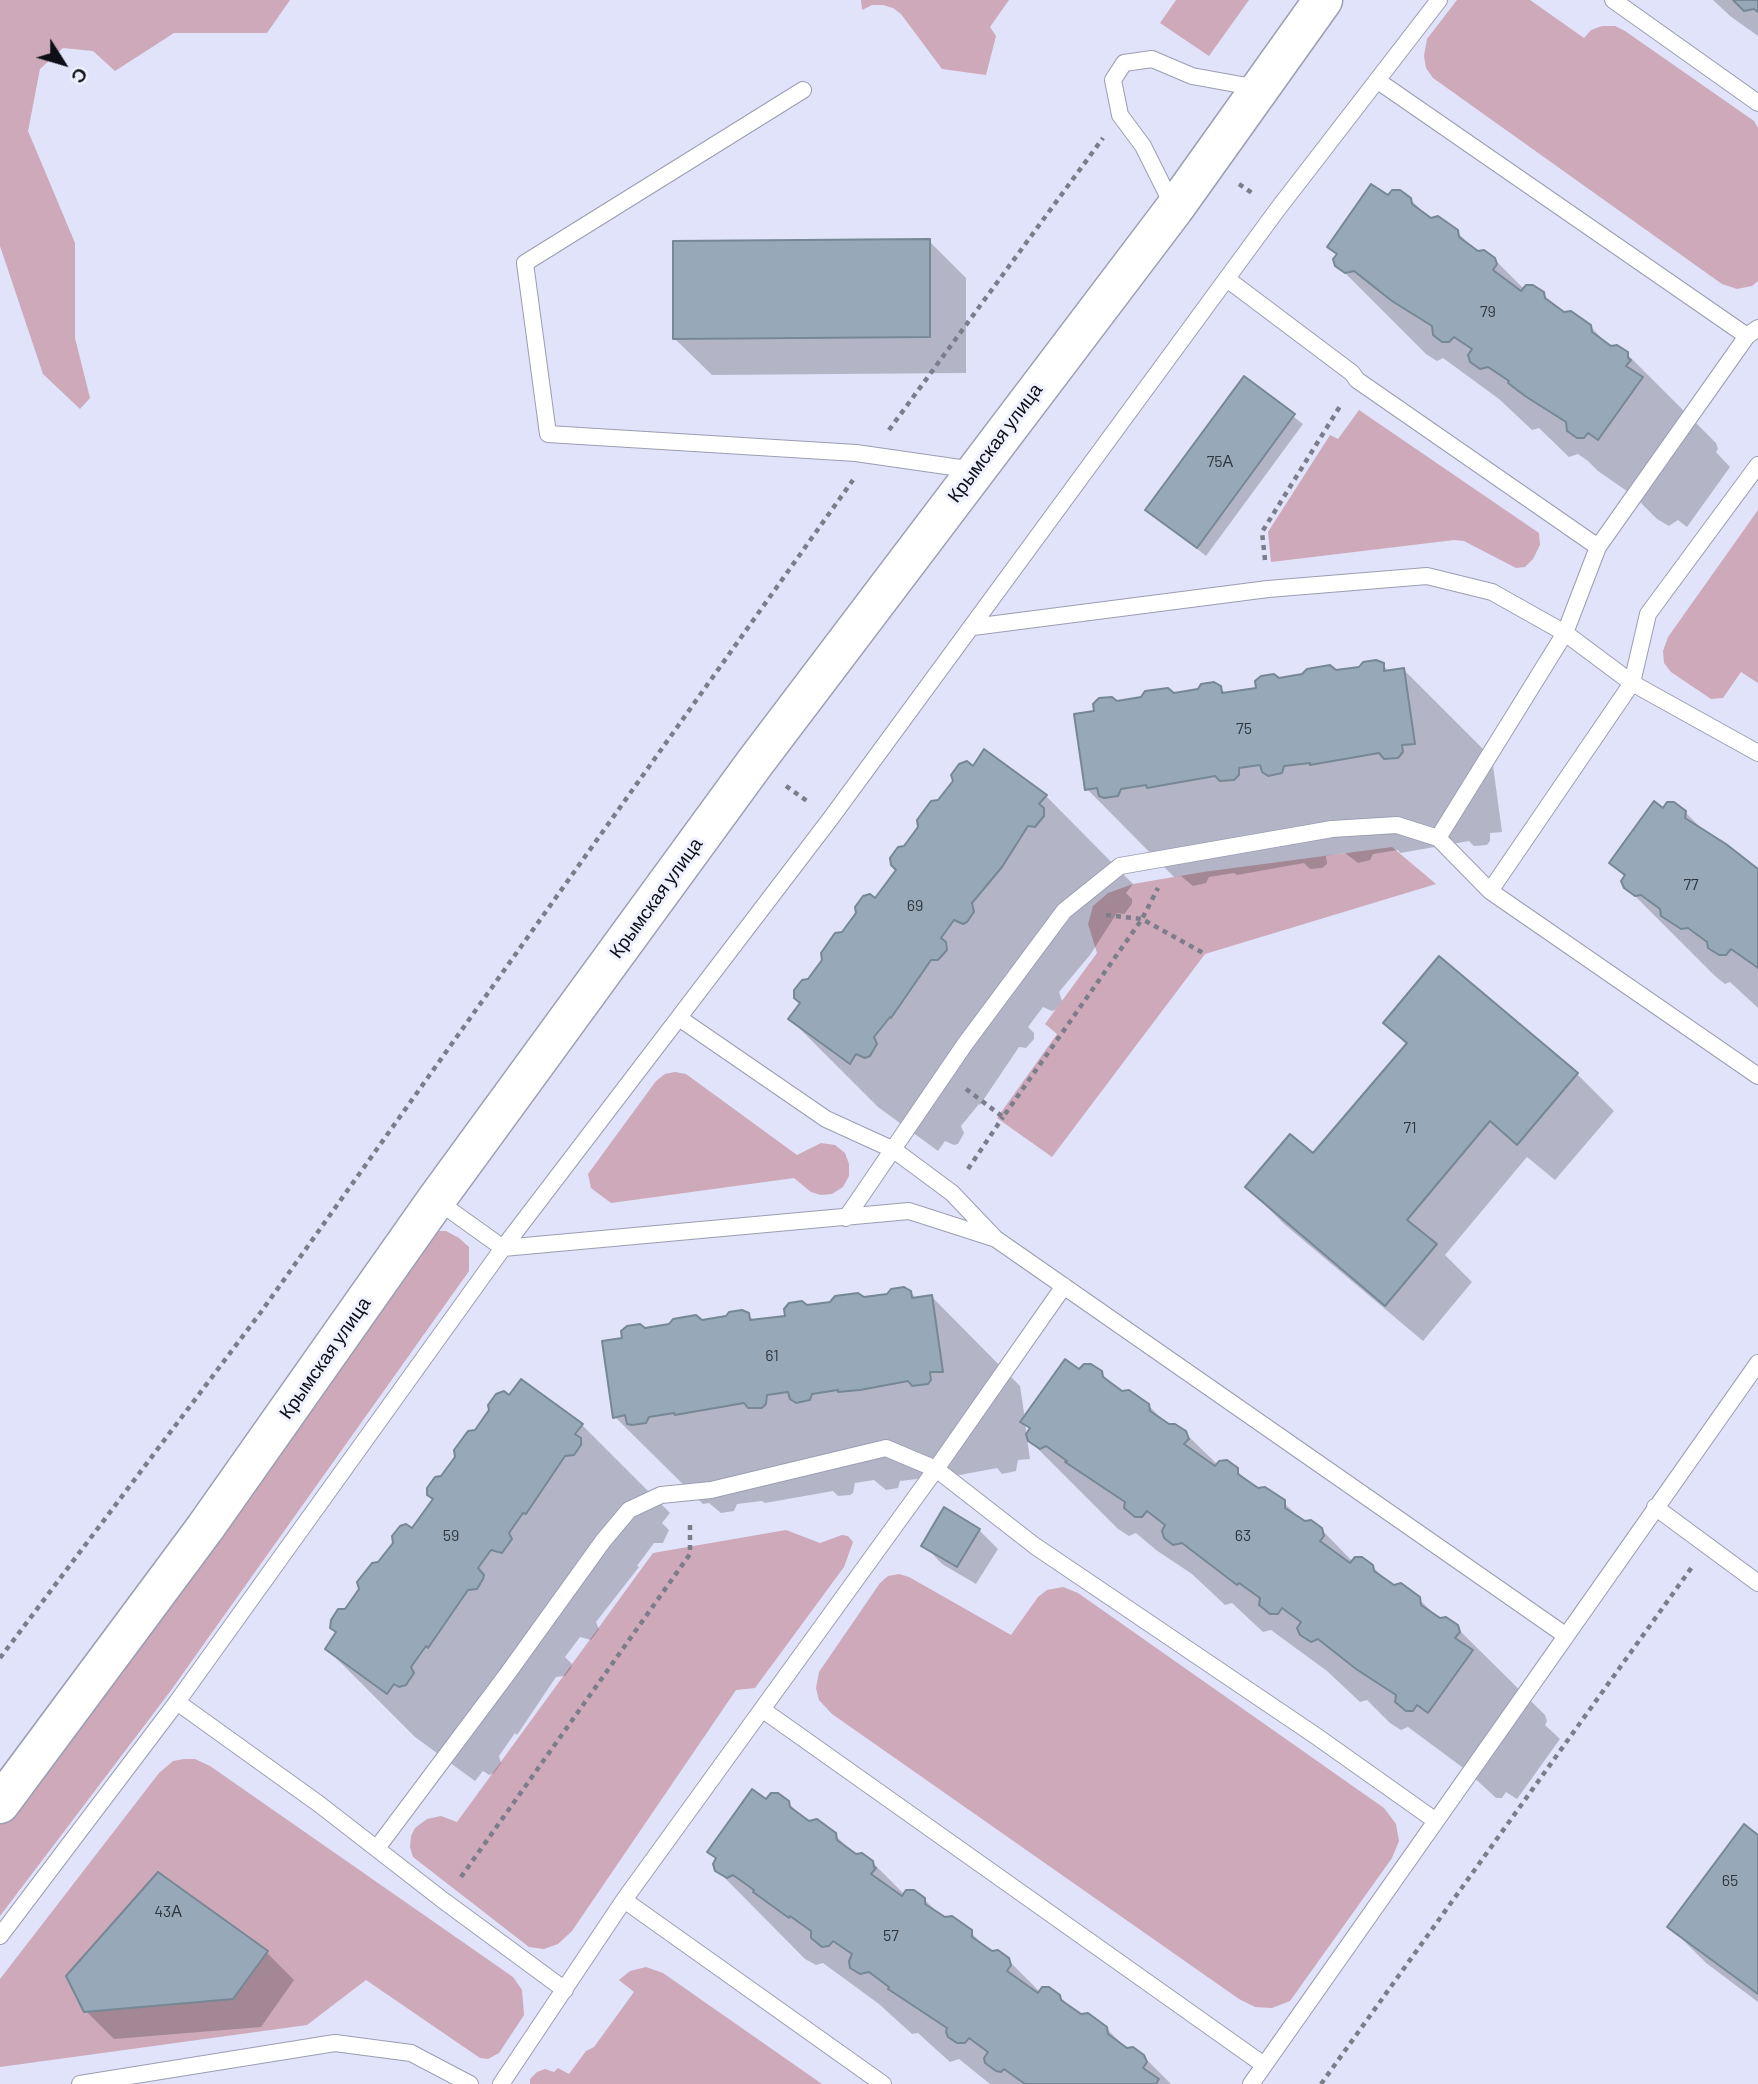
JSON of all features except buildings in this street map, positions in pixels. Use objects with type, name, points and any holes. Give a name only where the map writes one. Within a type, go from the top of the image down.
[{"type":"street","name":"Крымская улица","points":[[0,1804],[205,1528],[436,1200],[754,764],[1174,209],[1323,0]]},
{"type":"lane","points":[[0,1936],[177,1702],[503,1248],[831,818],[1277,210],[1439,0]]},
{"type":"lane","points":[[1613,0],[1758,103]]},
{"type":"lane","points":[[1174,209],[1143,146],[1120,115],[1113,80],[1124,63],[1152,59],[1192,76],[1260,89]]},
{"type":"lane","points":[[1378,81],[1753,332],[1598,547],[1565,633],[1438,838]]},
{"type":"lane","points":[[803,90],[525,263],[548,433],[856,453],[974,470]]},
{"type":"lane","points":[[1227,279],[1352,373],[1357,380],[1598,547]]},
{"type":"lane","points":[[1490,891],[1632,683],[1648,614],[1758,465]]},
{"type":"lane","points":[[972,627],[1268,589],[1427,576],[1492,592],[1565,633],[1632,683],[1758,754]]},
{"type":"lane","points":[[846,1218],[946,1073],[1064,911],[1120,866],[1345,828],[1397,825],[1438,838],[1490,891],[1758,1076]]},
{"type":"lane","points":[[679,1018],[826,1119],[894,1150],[952,1193],[996,1239],[1565,1635]]},
{"type":"lane","points":[[436,1200],[503,1248],[909,1212],[996,1239]]},
{"type":"lane","points":[[501,2084],[624,1900],[936,1469],[1064,1286]]},
{"type":"lane","points":[[1251,2084],[1758,1363]]},
{"type":"lane","points":[[377,1847],[603,1541],[629,1510],[661,1495],[711,1490],[886,1448],[936,1469],[1034,1546],[1316,1736],[1436,1821]]},
{"type":"lane","points":[[1655,1507],[1758,1583]]},
{"type":"lane","points":[[177,1702],[377,1847],[444,1901],[565,1990]]},
{"type":"lane","points":[[763,1710],[1264,2065]]},
{"type":"lane","points":[[624,1900],[883,2084]]},
{"type":"lane","points":[[80,2084],[335,2043],[411,2053],[470,2084]]},
{"type":"path","points":[[0,1658],[261,1312],[870,456],[1120,115]]},
{"type":"path","points":[[1262,532],[1357,380]]},
{"type":"path","points":[[754,764],[831,818]]},
{"type":"path","points":[[952,1193],[1142,919],[1174,856]]},
{"type":"path","points":[[1064,911],[1142,919],[1205,954]]},
{"type":"path","points":[[946,1073],[1003,1117]]},
{"type":"path","points":[[444,1901],[690,1555],[690,1493]]},
{"type":"path","points":[[1321,2084],[1707,1547]]},
{"type":"shaded area","points":[[0,0],[290,0],[267,33],[174,33],[115,71],[93,51],[63,48],[40,69],[28,131],[75,243],[75,338],[90,398],[80,409],[43,374],[0,246]]},
{"type":"shaded area","points":[[861,0],[1009,0],[990,27],[996,36],[986,75],[942,69],[901,14],[883,5],[872,5],[862,10]]},
{"type":"shaded area","points":[[1176,0],[1249,0],[1209,56],[1160,23]]},
{"type":"shaded area","points":[[1457,0],[1530,0],[1584,38],[1591,30],[1602,26],[1615,26],[1754,121],[1758,128],[1758,281],[1752,286],[1737,289],[1722,284],[1433,78],[1426,68],[1424,56],[1427,39]]},
{"type":"shaded area","points":[[1359,410],[1539,533],[1540,545],[1533,559],[1525,567],[1516,568],[1464,541],[1454,540],[1271,562],[1268,532],[1330,435],[1338,439]]},
{"type":"shaded area","points":[[1758,510],[1758,683],[1741,672],[1723,698],[1711,699],[1671,672],[1664,663],[1663,651],[1668,637]]},
{"type":"shaded area","points":[[1392,847],[1436,884],[1205,954],[1052,1157],[997,1118],[1057,1034],[1045,1024],[1097,953],[1088,924],[1093,906],[1108,893],[1133,884],[1203,872]]},
{"type":"shaded area","points":[[665,1074],[686,1074],[797,1155],[821,1143],[835,1145],[845,1153],[849,1164],[849,1176],[843,1187],[832,1194],[821,1195],[811,1192],[794,1178],[611,1203],[591,1188],[588,1174],[656,1081]]},
{"type":"shaded area","points":[[434,1231],[446,1231],[469,1247],[469,1271],[169,1693],[0,1916],[0,1818]]},
{"type":"shaded area","points":[[786,1530],[820,1543],[842,1535],[848,1536],[853,1542],[844,1567],[755,1688],[736,1690],[572,1931],[558,1944],[544,1949],[529,1947],[413,1857],[410,1847],[415,1828],[427,1819],[441,1816],[457,1822],[653,1553]]},
{"type":"shaded area","points":[[899,1574],[909,1577],[1011,1635],[1038,1597],[1047,1590],[1063,1587],[1078,1593],[1384,1808],[1396,1824],[1399,1841],[1392,1858],[1290,2001],[1272,2008],[1255,2007],[1239,1999],[832,1714],[819,1700],[816,1688],[819,1672],[880,1583],[888,1576]]},
{"type":"shaded area","points":[[195,1759],[210,1766],[513,1977],[522,1990],[524,2015],[499,2053],[488,2059],[480,2058],[366,1980],[307,2025],[0,2067],[0,1979],[159,1773],[173,1761]]},
{"type":"shaded area","points":[[646,1967],[663,1973],[822,2084],[530,2084],[530,2079],[537,2072],[545,2069],[554,2072],[558,2068],[569,2074],[586,2051],[594,2047],[634,1992],[619,1980],[630,1971]]}]
